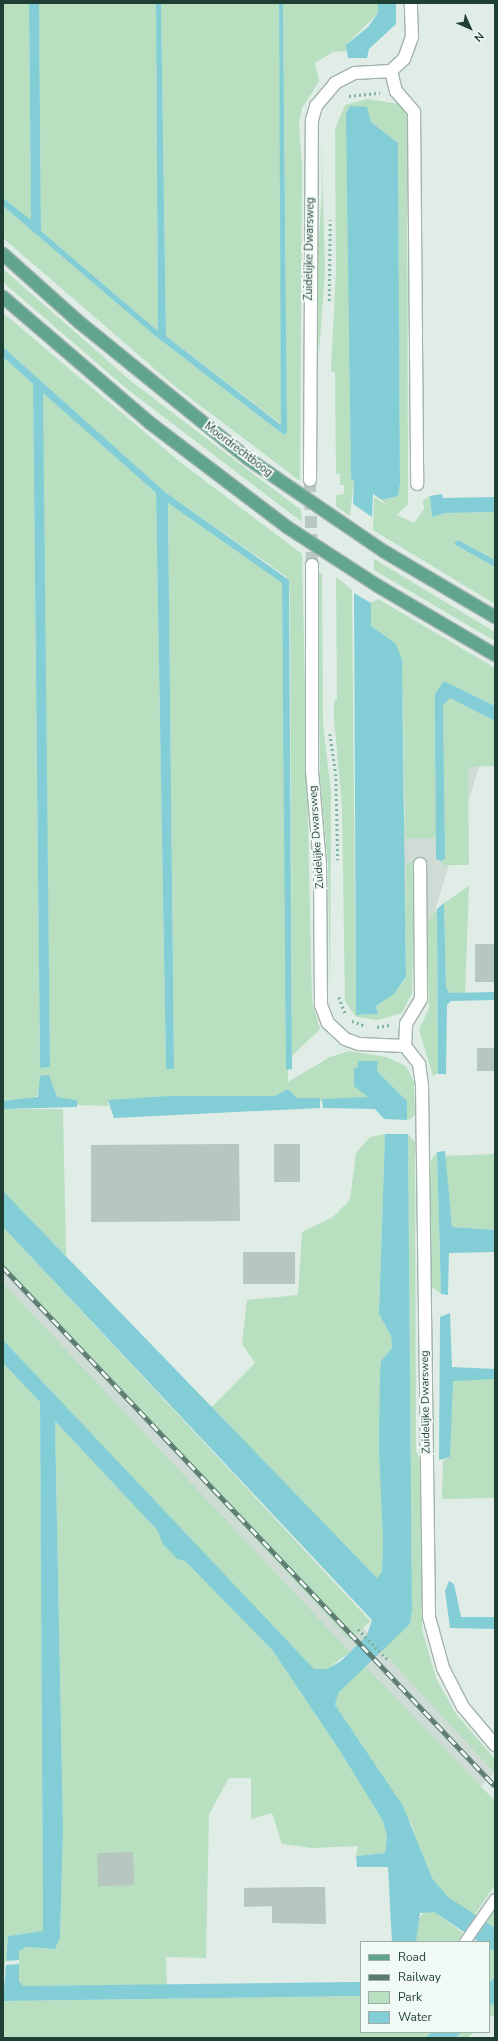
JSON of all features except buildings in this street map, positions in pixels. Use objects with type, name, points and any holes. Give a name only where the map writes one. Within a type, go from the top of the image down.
[{"type":"main road","name":"Moordrechtboog","points":[[3,254],[85,328],[254,462],[378,548],[495,617]]},
{"type":"main road","points":[[3,298],[150,423],[287,527],[378,586],[495,655]]},
{"type":"street","points":[[411,3],[410,49],[391,71],[396,91],[414,112],[417,484]]},
{"type":"street","name":"Zuidelijke Dwarsweg","points":[[310,480],[312,120],[316,106],[335,84],[355,73],[391,71]]},
{"type":"street","name":"Zuidelijke Dwarsweg","points":[[312,565],[312,771],[320,865],[321,1005],[328,1023],[345,1039],[359,1044],[405,1046],[419,1064],[422,1086],[429,1617],[443,1668],[463,1707],[495,1745]]},
{"type":"street","points":[[405,1046],[406,1024],[421,1000],[420,864]]},
{"type":"lane","points":[[466,1940],[482,1915],[495,1900]]},
{"type":"path","points":[[344,98],[396,91]]},
{"type":"path","name":"Zuidelijke Dwarsweg","points":[[329,307],[330,213]]},
{"type":"path","name":"Zuidelijke Dwarsweg","points":[[330,728],[336,774],[338,864]]},
{"type":"path","points":[[339,990],[343,1011],[354,1022],[372,1027],[406,1024]]},
{"type":"path","points":[[358,1629],[388,1660]]},
{"type":"shaded area","points":[[441,696],[495,713],[495,714],[427,938],[372,922]]},
{"type":"shaded area","points":[[3,1255],[495,1764],[495,1772],[479,1788],[3,1295]]},
{"type":"green space","points":[[3,3],[29,3],[31,220],[28,221],[3,198]]},
{"type":"green space","points":[[39,3],[156,3],[158,331],[41,231]]},
{"type":"green space","points":[[161,3],[279,3],[282,425],[166,336]]},
{"type":"green space","points":[[283,3],[378,3],[378,13],[346,45],[347,51],[333,52],[315,63],[319,81],[302,108],[299,124],[302,165],[300,481],[177,388],[3,238],[3,206],[154,335],[284,435],[287,432]]},
{"type":"green space","points":[[367,99],[400,104],[407,115],[408,504],[397,515],[414,523],[424,509],[423,500],[430,496],[432,517],[446,513],[495,512],[495,560],[458,540],[455,544],[495,567],[495,604],[373,530],[374,497],[388,506],[382,500],[398,496],[400,484],[398,143],[371,122],[349,111],[351,478],[354,480],[350,516],[336,506],[336,495],[344,494],[344,485],[340,485],[340,474],[336,474],[335,372],[331,371],[336,272],[335,129],[345,105]]},
{"type":"green space","points":[[321,126],[325,270],[319,354],[316,286],[322,191]]},
{"type":"green space","points":[[3,269],[132,382],[301,510],[302,522],[127,389],[3,282]]},
{"type":"green space","points":[[3,313],[180,462],[302,554],[312,1001],[320,1029],[292,1056],[290,593],[287,577],[165,492],[3,347]]},
{"type":"green space","points":[[3,357],[33,384],[40,1068],[50,1067],[42,392],[156,493],[166,1069],[174,1068],[168,503],[282,583],[288,1082],[330,1057],[349,1051],[386,1057],[406,1066],[414,1082],[415,1114],[411,1119],[407,1120],[407,1101],[377,1071],[378,1061],[369,1097],[320,1101],[319,1098],[297,1098],[288,1089],[275,1096],[108,1100],[108,1106],[77,1105],[77,1100],[57,1097],[49,1076],[40,1076],[40,1091],[33,1100],[3,1101]]},
{"type":"green space","points":[[374,559],[495,632],[495,641],[374,570]]},
{"type":"green space","points":[[317,571],[322,574],[323,724],[331,793],[330,994],[328,865],[320,778]]},
{"type":"green space","points":[[336,577],[352,590],[356,1015],[377,1014],[376,1006],[394,994],[406,978],[406,863],[414,862],[412,993],[402,1013],[378,1020],[356,1017],[345,1001],[342,806],[334,719],[334,701],[337,700]]},
{"type":"green space","points":[[378,599],[495,668],[495,706],[444,681],[435,711],[436,838],[405,838],[403,700],[371,626],[371,603]]},
{"type":"green space","points":[[450,698],[495,721],[495,766],[468,767],[469,865],[442,865],[441,861],[445,859],[443,705]]},
{"type":"green space","points":[[469,886],[465,993],[450,993],[446,988],[444,903]]},
{"type":"green space","points":[[437,909],[438,1073],[433,1076],[419,1030],[429,1008],[427,923]]},
{"type":"green space","points":[[3,1109],[63,1109],[66,1256],[3,1191]]},
{"type":"green space","points":[[385,1134],[379,1314],[391,1336],[392,1348],[381,1361],[383,1538],[382,1572],[377,1578],[211,1408],[255,1363],[242,1344],[247,1300],[298,1295],[302,1232],[333,1217],[350,1200],[356,1153],[370,1137]]},
{"type":"green space","points":[[408,1134],[415,1142],[416,1450],[420,1461],[422,1630],[436,1678],[456,1714],[495,1759],[495,1773],[381,1650],[410,1624],[412,1610]]},
{"type":"green space","points":[[437,1152],[441,1294],[430,1285],[431,1160]]},
{"type":"green space","points":[[495,1154],[495,1230],[452,1227],[445,1156]]},
{"type":"green space","points":[[3,1227],[371,1621],[350,1640],[3,1268]]},
{"type":"green space","points":[[3,1283],[350,1652],[327,1669],[314,1669],[198,1548],[3,1340]]},
{"type":"green space","points":[[3,1363],[40,1402],[43,1931],[8,1936],[3,1984]]},
{"type":"green space","points":[[456,1379],[495,1379],[495,1498],[442,1499],[443,1460],[450,1457],[451,1385]]},
{"type":"green space","points":[[55,1421],[157,1530],[163,1544],[177,1559],[185,1561],[273,1651],[340,1751],[383,1821],[387,1837],[385,1853],[356,1856],[358,1846],[312,1848],[282,1844],[272,1813],[251,1819],[251,1778],[229,1778],[209,1814],[206,1958],[166,1957],[167,1985],[23,1986],[19,1981],[19,1951],[25,1947],[55,1949],[60,1938],[63,1829]]},
{"type":"green space","points":[[365,1666],[495,1801],[495,1885],[474,1916],[448,1897],[432,1878],[419,1853],[412,1825],[335,1706],[337,1693]]},
{"type":"green space","points":[[495,1909],[495,1928],[484,1922]]},
{"type":"green space","points":[[425,1911],[434,1912],[463,1933],[458,1941],[416,1941],[417,1921]]},
{"type":"green space","points":[[490,1949],[495,1952],[495,1977],[490,1982]]},
{"type":"green space","points":[[360,1996],[360,2033],[431,2033],[425,2038],[3,2038],[3,2001]]},
{"type":"green space","points":[[495,2002],[495,2014],[490,2017],[490,2007]]},
{"type":"green space","points":[[461,2033],[473,2033],[467,2038],[455,2038]]},
{"type":"water","points":[[29,3],[39,3],[41,231],[158,331],[156,3],[161,3],[166,336],[281,425],[279,3],[283,3],[287,432],[284,435],[154,335],[3,206],[3,198],[31,220]]},
{"type":"water","points":[[378,3],[396,3],[396,24],[369,49],[367,58],[348,58],[346,45],[368,27],[378,13]]},
{"type":"water","points":[[350,106],[367,107],[371,122],[398,143],[400,484],[398,496],[382,500],[373,494],[372,517],[353,504],[354,481],[351,479],[346,113]]},
{"type":"water","points":[[3,347],[165,492],[289,580],[292,1069],[286,1070],[282,583],[168,503],[174,1069],[166,1069],[156,493],[43,393],[50,1067],[40,1068],[33,384],[3,357]]},
{"type":"water","points":[[442,494],[443,498],[495,497],[495,512],[446,513],[432,517],[430,496]]},
{"type":"water","points":[[458,540],[495,560],[495,567],[454,544]]},
{"type":"water","points":[[354,593],[371,603],[371,626],[396,644],[402,660],[406,977],[394,994],[376,1006],[378,1014],[356,1015]]},
{"type":"water","points":[[444,681],[495,706],[495,721],[450,698],[443,705],[445,859],[441,861],[436,859],[435,694]]},
{"type":"water","points":[[444,903],[446,988],[450,993],[495,992],[495,1000],[451,1001],[447,1005],[446,1074],[438,1074],[437,909]]},
{"type":"water","points":[[358,1061],[378,1061],[377,1071],[407,1101],[407,1120],[384,1119],[375,1109],[323,1108],[322,1099],[368,1097],[354,1086],[354,1068],[358,1067]]},
{"type":"water","points":[[49,1075],[57,1097],[77,1100],[77,1107],[3,1109],[3,1101],[38,1097],[40,1076]]},
{"type":"water","points":[[288,1089],[297,1098],[320,1098],[320,1108],[114,1118],[108,1100],[169,1096],[275,1096]]},
{"type":"water","points":[[385,1134],[408,1134],[412,1610],[410,1624],[338,1693],[335,1705],[403,1806],[432,1878],[448,1897],[495,1928],[495,1952],[490,1949],[490,1941],[478,1941],[434,1912],[420,1913],[416,1941],[392,1941],[388,1867],[357,1867],[356,1856],[385,1853],[387,1837],[383,1821],[340,1751],[273,1651],[185,1561],[177,1559],[163,1544],[157,1530],[55,1421],[63,1829],[60,1938],[55,1949],[26,1947],[19,1951],[19,1960],[6,1961],[8,1936],[43,1931],[40,1402],[3,1363],[3,1340],[314,1669],[327,1669],[341,1661],[367,1635],[372,1620],[3,1227],[3,1191],[377,1578],[382,1572],[383,1538],[379,1450],[380,1374],[381,1361],[392,1348],[391,1336],[379,1314]]},
{"type":"water","points":[[445,1151],[452,1227],[495,1230],[495,1252],[449,1253],[448,1295],[441,1294],[437,1152]]},
{"type":"water","points":[[450,1313],[452,1367],[495,1369],[495,1379],[453,1381],[450,1457],[439,1460],[440,1317]]},
{"type":"water","points":[[449,1581],[454,1584],[461,1617],[495,1617],[495,1629],[450,1628],[445,1591]]},
{"type":"water","points":[[19,1964],[19,1981],[23,1986],[360,1982],[360,1996],[3,2001],[6,1965]]},
{"type":"water","points":[[495,1977],[495,2002],[490,2007],[490,1982]]},
{"type":"water","points":[[431,2033],[461,2033],[455,2038],[425,2038]]},
{"type":"tunnel","points":[[310,480],[312,565]]},
{"type":"railway","points":[[3,1267],[495,1786]]}]
